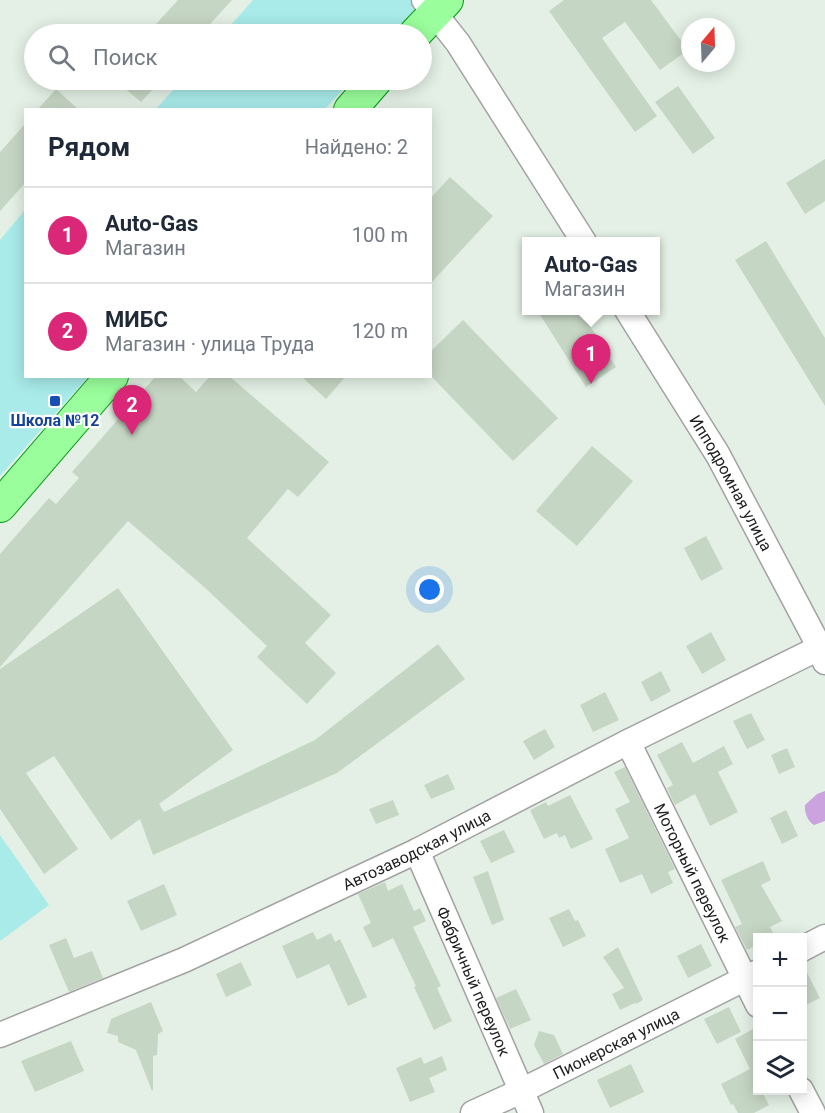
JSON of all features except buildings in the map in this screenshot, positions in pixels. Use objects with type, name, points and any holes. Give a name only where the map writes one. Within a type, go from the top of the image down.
[{"type":"main road","points":[[352,108],[367,90]]},
{"type":"main road","points":[[0,506],[110,378]]},
{"type":"street","points":[[430,12],[464,53],[581,237]]},
{"type":"street","name":"Ипподромная улица","points":[[630,315],[718,455],[823,651]]},
{"type":"street","name":"Автозаводская улица","points":[[0,1035],[184,960],[417,851],[628,742],[823,651]]},
{"type":"street","name":"Моторный переулок","points":[[628,742],[751,976]]},
{"type":"street","name":"Фабричный переулок","points":[[417,851],[526,1102]]},
{"type":"street","points":[[807,946],[825,937]]},
{"type":"street","name":"Пионерская улица","points":[[473,1113],[526,1102],[751,976]]},
{"type":"street","points":[[804,1095],[813,1113]]},
{"type":"shaded area","points":[[253,0],[412,0],[417,7],[401,24],[232,24]]},
{"type":"shaded area","points":[[173,90],[343,90],[326,108],[157,108]]},
{"type":"shaded area","points":[[24,211],[24,378],[87,378],[0,476],[0,240]]},
{"type":"shaded area","points":[[825,791],[825,821],[814,825],[807,816],[805,805],[817,794]]},
{"type":"shaded area","points":[[0,835],[49,905],[0,941]]},
{"type":"place","name":"Auto-Gas","points":[[591,384]]},
{"type":"place","name":"Школа №12","points":[[55,401]]},
{"type":"place","name":"МИБС","points":[[132,435]]}]
